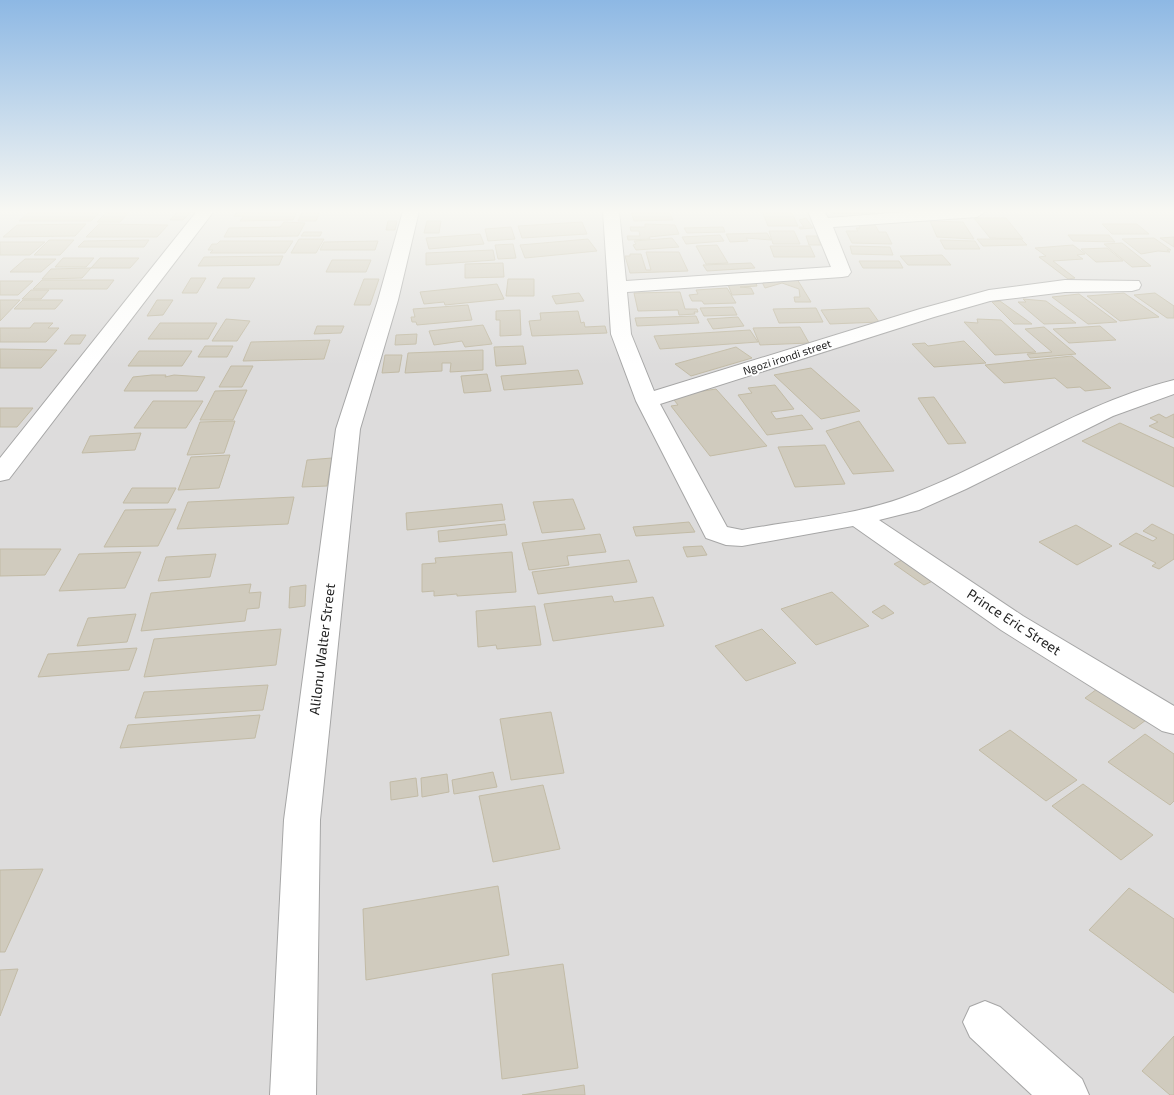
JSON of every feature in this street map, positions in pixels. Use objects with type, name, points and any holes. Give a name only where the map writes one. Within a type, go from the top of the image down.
[{"type":"street","points":[[0,474],[166,262]]},
{"type":"street","name":"Alilonu Walter Street","points":[[292,1095],[302,820],[348,430],[398,262]]},
{"type":"street","points":[[615,262],[621,334],[647,401],[716,532],[726,537],[742,538],[858,517],[910,504],[957,484],[1104,411],[1174,387]]},
{"type":"street","points":[[617,287],[842,272],[838,262]]},
{"type":"street","name":"Ngozi irondi street","points":[[647,401],[927,313],[989,296],[1065,286],[1132,285]]},
{"type":"street","name":"Prince Eric Street","points":[[858,517],[1012,623],[1172,718]]},
{"type":"street","points":[[986,1022],[1066,1095]]},
{"type":"shaded area","points":[[0,262],[1174,262],[1174,1095],[0,1095]]},
{"type":"building","points":[[21,262],[52,262],[41,272],[10,272]]},
{"type":"building","points":[[59,262],[90,262],[86,267],[55,267]]},
{"type":"building","points":[[96,262],[135,262],[130,268],[91,268]]},
{"type":"building","points":[[201,262],[280,262],[279,265],[198,266]]},
{"type":"building","points":[[331,262],[370,262],[366,272],[326,272]]},
{"type":"building","points":[[426,262],[466,262],[426,265]]},
{"type":"building","points":[[627,262],[644,262],[646,270],[651,270],[649,262],[684,262],[688,271],[630,273]]},
{"type":"building","points":[[705,262],[728,263],[706,264]]},
{"type":"building","points":[[860,262],[900,262],[903,268],[863,268]]},
{"type":"building","points":[[905,262],[948,262],[951,265],[908,265]]},
{"type":"building","points":[[1046,262],[1054,262],[1075,278],[1068,279]]},
{"type":"building","points":[[1126,262],[1146,262],[1151,266],[1132,267]]},
{"type":"building","points":[[503,263],[504,277],[465,278],[465,264]]},
{"type":"building","points":[[751,263],[755,268],[707,271],[703,265]]},
{"type":"building","points":[[91,268],[82,278],[42,279],[51,269]]},
{"type":"building","points":[[191,278],[206,278],[197,293],[182,293]]},
{"type":"building","points":[[223,278],[255,278],[249,288],[217,288]]},
{"type":"building","points":[[364,279],[379,279],[370,305],[354,305]]},
{"type":"building","points":[[508,279],[534,279],[534,296],[506,296]]},
{"type":"building","points":[[797,279],[811,302],[795,302],[794,297],[800,297],[799,289],[782,283],[765,288],[761,280]]},
{"type":"building","points":[[42,280],[114,280],[107,289],[33,289]]},
{"type":"building","points":[[0,281],[33,281],[18,295],[0,295]]},
{"type":"building","points":[[755,281],[757,286],[740,287],[751,288],[754,294],[732,295],[727,282]]},
{"type":"building","points":[[497,284],[504,299],[445,305],[444,302],[424,304],[420,292]]},
{"type":"building","points":[[727,288],[736,303],[704,304],[702,301],[692,301],[689,295],[698,294],[696,290]]},
{"type":"building","points":[[31,290],[49,290],[41,299],[22,299]]},
{"type":"building","points":[[680,292],[685,309],[697,309],[698,312],[694,312],[695,314],[679,315],[678,310],[638,311],[634,293]]},
{"type":"building","points":[[579,293],[584,301],[556,304],[552,296]]},
{"type":"building","points":[[1124,293],[1159,317],[1120,321],[1087,296]]},
{"type":"building","points":[[1155,293],[1174,306],[1174,318],[1167,318],[1134,295]]},
{"type":"building","points":[[1079,294],[1117,322],[1088,324],[1052,297]]},
{"type":"building","points":[[1023,299],[1046,301],[1076,323],[1044,324],[1018,302],[1026,302]]},
{"type":"building","points":[[0,300],[20,300],[0,321]]},
{"type":"building","points":[[23,300],[63,300],[55,309],[14,309]]},
{"type":"building","points":[[157,300],[173,300],[163,315],[147,316]]},
{"type":"building","points":[[1000,301],[1032,324],[1014,324],[992,302]]},
{"type":"building","points":[[468,305],[472,320],[417,325],[416,322],[412,322],[411,317],[415,317],[413,309]]},
{"type":"building","points":[[733,307],[737,315],[704,316],[700,308]]},
{"type":"building","points":[[816,308],[823,322],[779,323],[773,309]]},
{"type":"building","points":[[869,308],[879,322],[830,324],[821,310]]},
{"type":"building","points":[[520,310],[521,335],[500,336],[500,320],[496,320],[496,311]]},
{"type":"building","points":[[578,311],[581,323],[584,322],[585,327],[605,326],[607,333],[532,336],[529,321],[541,320],[540,313]]},
{"type":"building","points":[[696,316],[699,323],[637,326],[635,318]]},
{"type":"building","points":[[738,317],[744,326],[713,329],[707,319]]},
{"type":"building","points":[[226,319],[250,321],[237,341],[212,341]]},
{"type":"building","points":[[977,319],[1001,320],[1036,352],[995,355],[964,322],[978,323]]},
{"type":"building","points":[[34,323],[53,323],[48,328],[59,328],[46,342],[0,342],[0,328],[30,328]]},
{"type":"building","points":[[160,323],[217,323],[208,339],[148,339]]},
{"type":"building","points":[[483,325],[492,344],[465,347],[462,341],[434,345],[429,331]]},
{"type":"building","points":[[317,326],[344,326],[341,333],[314,334]]},
{"type":"building","points":[[1100,326],[1116,340],[1069,343],[1053,329]]},
{"type":"building","points":[[800,327],[809,343],[760,345],[753,328]]},
{"type":"building","points":[[1044,327],[1076,354],[1030,358],[1027,354],[1052,352],[1025,329]]},
{"type":"building","points":[[750,330],[758,342],[660,349],[654,336]]},
{"type":"building","points":[[417,334],[416,344],[395,345],[396,335]]},
{"type":"building","points":[[71,335],[86,335],[80,344],[64,344]]},
{"type":"building","points":[[330,340],[324,359],[243,361],[251,342]]},
{"type":"building","points":[[964,341],[986,363],[934,367],[912,344],[925,343],[928,346]]},
{"type":"building","points":[[205,346],[233,346],[227,357],[198,357]]},
{"type":"building","points":[[523,346],[526,364],[496,366],[494,347]]},
{"type":"building","points":[[736,347],[752,358],[691,376],[675,364]]},
{"type":"building","points":[[0,349],[57,350],[41,368],[0,368]]},
{"type":"building","points":[[483,350],[483,370],[450,372],[451,363],[442,363],[442,371],[405,373],[408,353]]},
{"type":"building","points":[[139,351],[192,351],[182,366],[128,366]]},
{"type":"building","points":[[385,355],[402,355],[399,372],[382,373]]},
{"type":"building","points":[[1072,356],[1111,388],[1085,391],[1080,387],[1067,388],[1055,378],[1004,383],[985,365]]},
{"type":"building","points":[[231,366],[253,366],[242,387],[219,387]]},
{"type":"building","points":[[811,368],[860,411],[821,419],[774,375]]},
{"type":"building","points":[[578,370],[583,384],[504,390],[501,376]]},
{"type":"building","points":[[487,374],[491,391],[464,393],[461,376]]},
{"type":"building","points":[[166,375],[165,377],[174,375],[205,377],[197,391],[124,391],[133,377]]},
{"type":"building","points":[[775,385],[794,409],[771,412],[776,419],[802,415],[813,429],[767,435],[738,395],[752,393],[748,388]]},
{"type":"building","points":[[716,389],[767,446],[710,456],[671,406],[678,405],[671,396]]},
{"type":"building","points":[[247,390],[233,420],[200,420],[215,391]]},
{"type":"building","points":[[934,397],[966,443],[948,444],[918,398]]},
{"type":"building","points":[[153,401],[203,401],[186,428],[134,428]]},
{"type":"building","points":[[0,408],[33,408],[17,427],[0,427]]},
{"type":"building","points":[[1159,414],[1166,418],[1174,414],[1174,438],[1149,426],[1158,422],[1150,418]]},
{"type":"building","points":[[235,421],[224,453],[187,455],[200,422]]},
{"type":"building","points":[[859,421],[894,471],[853,474],[826,431]]},
{"type":"building","points":[[1120,423],[1174,448],[1174,487],[1082,441]]},
{"type":"building","points":[[141,433],[135,450],[82,453],[90,436]]},
{"type":"building","points":[[825,445],[845,484],[795,487],[778,447]]},
{"type":"building","points":[[230,455],[219,488],[178,490],[191,457]]},
{"type":"building","points":[[332,458],[327,486],[302,487],[307,460]]},
{"type":"building","points":[[132,488],[176,488],[168,503],[123,503]]},
{"type":"building","points":[[294,497],[288,524],[177,529],[188,502]]},
{"type":"building","points":[[573,499],[585,529],[542,533],[533,502]]},
{"type":"building","points":[[502,504],[505,520],[407,530],[406,513]]},
{"type":"building","points":[[176,509],[158,546],[104,547],[125,510]]},
{"type":"building","points":[[689,522],[695,532],[636,536],[633,527]]},
{"type":"building","points":[[505,524],[507,535],[439,542],[438,531]]},
{"type":"building","points":[[1152,524],[1174,535],[1174,559],[1159,569],[1152,566],[1156,563],[1119,544],[1136,533],[1153,541],[1157,538],[1143,531]]},
{"type":"building","points":[[1076,525],[1112,546],[1077,565],[1039,542]]},
{"type":"building","points":[[600,534],[606,552],[567,556],[569,565],[529,570],[522,543]]},
{"type":"building","points":[[702,546],[707,555],[687,557],[683,547]]},
{"type":"building","points":[[0,549],[61,549],[45,575],[0,576]]},
{"type":"building","points":[[141,552],[125,588],[59,591],[79,554]]},
{"type":"building","points":[[512,552],[516,592],[434,596],[434,591],[422,592],[422,564],[436,563],[435,558]]},
{"type":"building","points":[[216,554],[210,577],[158,581],[166,557]]},
{"type":"building","points":[[906,558],[937,579],[924,585],[894,564]]},
{"type":"building","points":[[629,560],[637,582],[538,594],[532,572]]},
{"type":"building","points":[[251,584],[249,593],[261,592],[259,608],[247,609],[245,621],[141,631],[151,593]]},
{"type":"building","points":[[306,585],[305,606],[289,608],[290,587]]},
{"type":"building","points":[[832,592],[869,626],[816,645],[781,609]]},
{"type":"building","points":[[612,596],[614,602],[653,597],[664,626],[553,641],[544,604]]},
{"type":"building","points":[[884,605],[894,613],[882,619],[872,612]]},
{"type":"building","points":[[535,606],[541,645],[497,649],[496,645],[478,647],[476,611]]},
{"type":"building","points":[[136,614],[127,642],[77,646],[88,618]]},
{"type":"building","points":[[281,629],[276,665],[144,677],[154,639]]},
{"type":"building","points":[[762,629],[796,663],[746,681],[715,646]]},
{"type":"building","points":[[137,648],[129,670],[38,677],[48,654]]},
{"type":"building","points":[[268,685],[263,710],[135,718],[144,692]]},
{"type":"building","points":[[1101,686],[1150,717],[1134,729],[1085,698]]},
{"type":"building","points":[[551,712],[564,773],[511,780],[500,719]]},
{"type":"building","points":[[260,715],[255,738],[120,748],[128,725]]},
{"type":"building","points":[[1010,730],[1077,780],[1046,801],[979,750]]},
{"type":"building","points":[[1145,734],[1174,754],[1174,801],[1170,805],[1108,762]]},
{"type":"building","points":[[493,772],[497,787],[454,794],[452,780]]},
{"type":"building","points":[[447,774],[449,792],[422,797],[421,778]]},
{"type":"building","points":[[416,778],[418,796],[391,800],[390,782]]},
{"type":"building","points":[[1083,784],[1153,835],[1121,860],[1052,806]]},
{"type":"building","points":[[543,785],[560,849],[493,862],[479,796]]},
{"type":"building","points":[[43,869],[5,952],[0,952],[0,870]]},
{"type":"building","points":[[498,886],[509,955],[366,980],[363,909]]},
{"type":"building","points":[[1129,888],[1174,919],[1174,993],[1089,930]]},
{"type":"building","points":[[563,964],[578,1068],[502,1079],[492,974]]},
{"type":"building","points":[[18,969],[0,1016],[0,970]]},
{"type":"building","points":[[1174,1036],[1174,1095],[1170,1095],[1142,1071]]},
{"type":"building","points":[[584,1085],[585,1095],[522,1095]]}]
